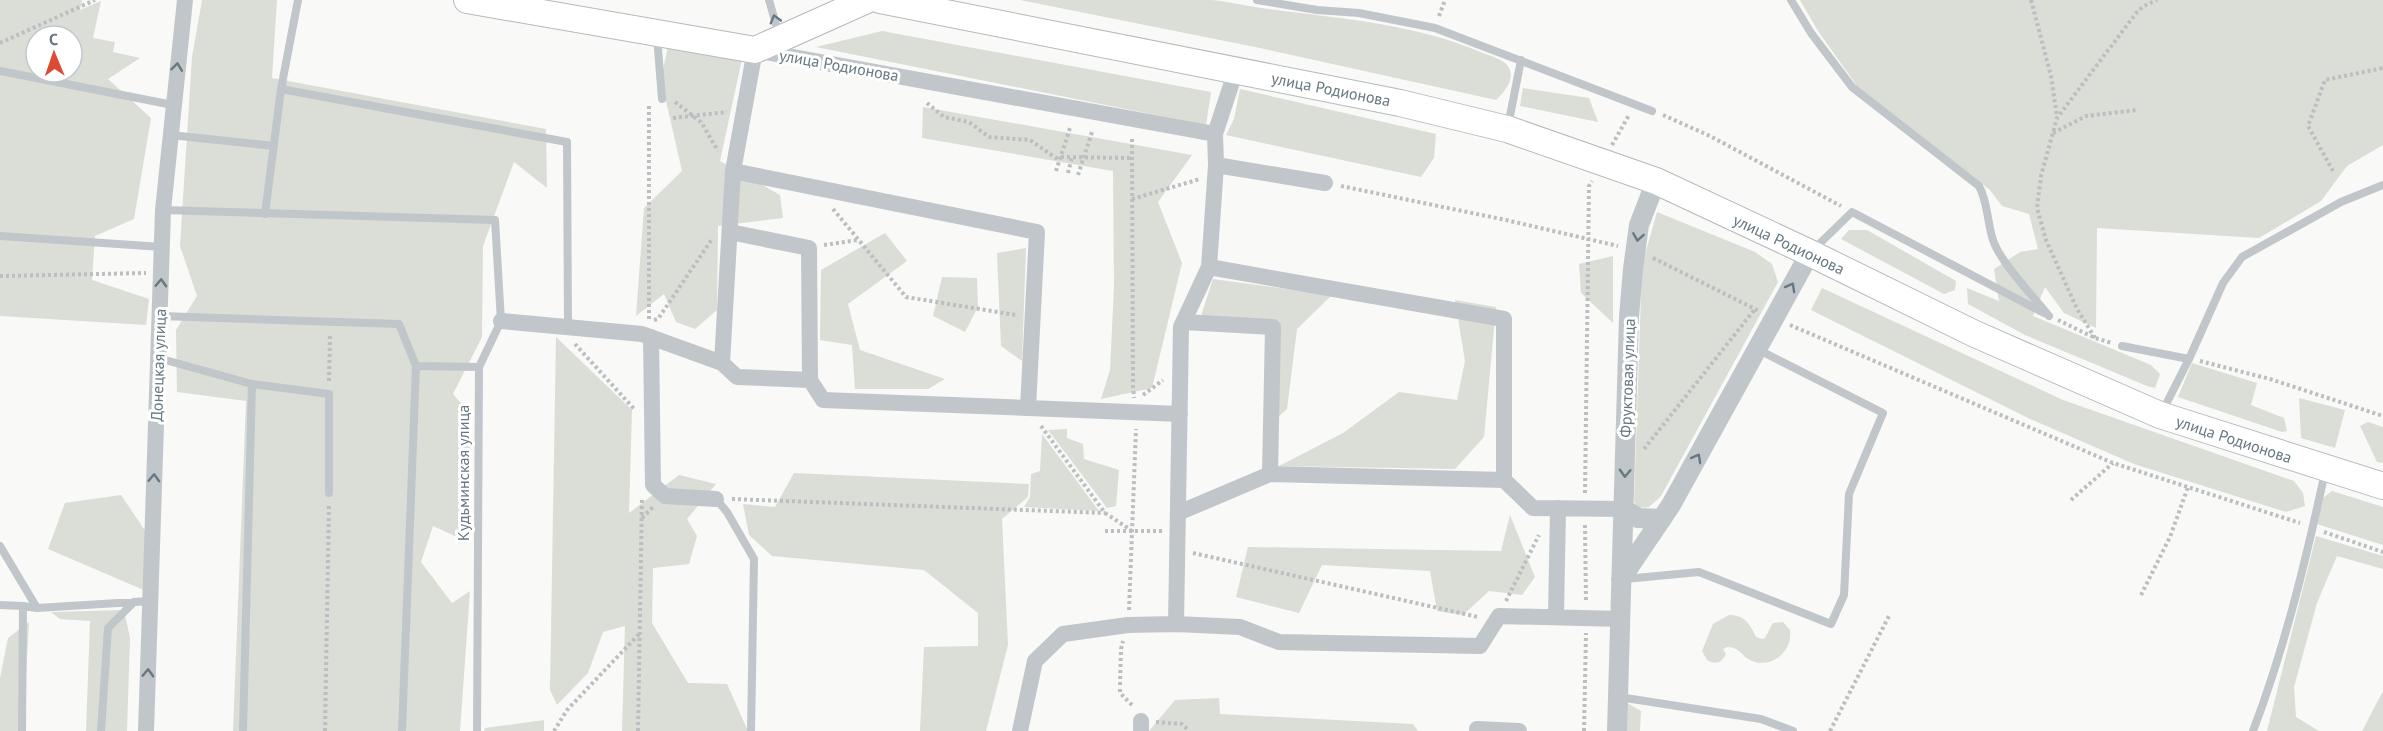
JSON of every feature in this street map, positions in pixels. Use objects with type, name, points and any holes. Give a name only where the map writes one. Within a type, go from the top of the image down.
[{"type":"main road","name":"улица Родионова","points":[[467,0],[754,50]]},
{"type":"main road","points":[[754,50],[867,0]]},
{"type":"main road","name":"улица Родионова","points":[[880,0],[1400,103],[1507,129],[1656,181],[1975,334],[2160,415],[2383,486]]},
{"type":"street","name":"Донецкая улица","points":[[146,731],[142,602],[158,358],[163,210],[185,0]]},
{"type":"street","points":[[722,363],[723,233],[754,50]]},
{"type":"street","name":"улица Родионова","points":[[754,50],[1215,134]]},
{"type":"street","points":[[1176,624],[1181,327],[1209,267],[1209,167],[1215,134],[1236,70]]},
{"type":"street","points":[[1209,167],[1325,183]]},
{"type":"street","points":[[733,171],[1036,232],[1028,408]]},
{"type":"street","name":"Фруктовая улица","points":[[1617,731],[1629,316],[1640,225],[1656,181]]},
{"type":"street","points":[[723,233],[809,248],[810,380],[824,400],[1180,414]]},
{"type":"street","points":[[1622,579],[1662,519],[1810,253]]},
{"type":"street","points":[[1209,267],[1504,319],[1504,480]]},
{"type":"street","points":[[501,321],[642,334],[722,363],[737,377],[810,380]]},
{"type":"street","points":[[1184,322],[1273,327],[1270,474]]},
{"type":"street","points":[[651,337],[653,486],[665,496],[716,499]]},
{"type":"street","points":[[1178,513],[1270,474],[1504,480],[1533,508],[1624,509],[1638,518],[1662,519]]},
{"type":"street","points":[[1555,508],[1556,617]]},
{"type":"street","points":[[1020,731],[1035,661],[1063,634],[1128,625],[1176,624],[1240,627],[1279,642],[1480,646],[1497,619],[1556,617],[1621,619]]},
{"type":"street","points":[[1477,731],[1477,729],[1519,731]]},
{"type":"lane","points":[[163,210],[265,213],[281,89],[298,0]]},
{"type":"lane","points":[[769,0],[780,39]]},
{"type":"lane","points":[[1257,0],[1317,10],[1359,13],[1435,28],[1652,111]]},
{"type":"lane","points":[[1791,0],[1811,33],[1852,87],[1979,186],[1985,197],[1986,215],[1994,243],[2018,279],[2049,316]]},
{"type":"lane","points":[[657,33],[667,97]]},
{"type":"lane","points":[[1507,129],[1521,60]]},
{"type":"lane","points":[[0,71],[173,105]]},
{"type":"lane","points":[[281,89],[567,142],[563,327]]},
{"type":"lane","points":[[170,135],[274,146]]},
{"type":"lane","points":[[2160,415],[2189,359],[2223,283],[2242,257],[2341,202],[2383,185]]},
{"type":"lane","points":[[1810,253],[1852,212],[2049,316]]},
{"type":"lane","name":"Кудьминская улица","points":[[265,213],[495,220],[501,321],[478,367],[477,731]]},
{"type":"lane","points":[[0,236],[162,247]]},
{"type":"lane","points":[[160,316],[399,324],[416,366],[402,731]]},
{"type":"lane","points":[[2122,346],[2189,359]]},
{"type":"lane","points":[[1622,579],[1699,572],[1831,624],[1844,595],[1849,494],[1883,413],[1757,349]]},
{"type":"lane","points":[[158,358],[252,384],[329,394],[329,493]]},
{"type":"lane","points":[[416,366],[478,367]]},
{"type":"lane","points":[[243,731],[252,384]]},
{"type":"lane","points":[[2253,731],[2270,686],[2312,532],[2325,468]]},
{"type":"lane","points":[[716,499],[754,560],[750,731]]},
{"type":"lane","points":[[0,546],[37,608]]},
{"type":"lane","points":[[0,605],[37,608],[142,602]]},
{"type":"lane","points":[[101,731],[108,628],[142,602]]},
{"type":"lane","points":[[22,731],[23,606]]},
{"type":"lane","points":[[1618,697],[1761,719],[1793,731]]},
{"type":"path","points":[[0,43],[95,0]]},
{"type":"path","points":[[2031,0],[2051,76],[2057,118],[2041,176],[2037,208],[2046,240],[2077,309],[2095,338]]},
{"type":"path","points":[[2057,118],[2137,12],[2157,0]]},
{"type":"path","points":[[2333,171],[2308,126],[2325,80],[2383,68]]},
{"type":"path","points":[[649,93],[649,321],[658,319],[723,233]]},
{"type":"path","points":[[667,97],[701,122],[720,154],[722,142]]},
{"type":"path","points":[[727,119],[730,102]]},
{"type":"path","points":[[927,103],[944,117],[969,122],[989,137],[1030,140],[1060,158],[1132,158]]},
{"type":"path","points":[[2053,134],[2086,116],[2137,110]]},
{"type":"path","points":[[1652,111],[1710,136],[1852,212]]},
{"type":"path","points":[[673,118],[719,115],[728,112]]},
{"type":"path","points":[[1056,171],[1070,128]]},
{"type":"path","points":[[1078,175],[1092,132]]},
{"type":"path","points":[[1132,139],[1133,386],[1136,412],[1128,625],[1121,649],[1120,693],[1129,700],[1141,726],[1182,724],[1189,731]]},
{"type":"path","points":[[1068,173],[1072,157]]},
{"type":"path","points":[[1132,199],[1201,178],[1209,167]]},
{"type":"path","points":[[1325,183],[1506,220],[1636,250],[1774,318],[2113,463],[2188,487],[2312,532],[2383,552]]},
{"type":"path","points":[[815,188],[906,297],[1032,318]]},
{"type":"path","points":[[1585,508],[1589,239]]},
{"type":"path","points":[[809,248],[858,240]]},
{"type":"path","points":[[0,276],[151,273]]},
{"type":"path","points":[[1625,473],[1755,309]]},
{"type":"path","points":[[2049,316],[2095,338],[2122,346]]},
{"type":"path","points":[[329,394],[330,322]]},
{"type":"path","points":[[563,327],[642,417]]},
{"type":"path","points":[[2189,359],[2270,379],[2383,416]]},
{"type":"path","points":[[1028,408],[1105,513],[1132,531]]},
{"type":"path","points":[[2071,500],[2113,463]]},
{"type":"path","points":[[2141,595],[2170,537],[2188,487]]},
{"type":"path","points":[[638,731],[642,491]]},
{"type":"path","points":[[325,731],[329,493]]},
{"type":"path","points":[[716,499],[1105,513]]},
{"type":"path","points":[[1178,549],[1497,619],[1555,508]]},
{"type":"path","points":[[1106,531],[1178,531]]},
{"type":"path","points":[[1830,731],[1890,614]]},
{"type":"path","points":[[554,731],[567,710],[640,633]]},
{"type":"shaded area","points":[[0,0],[82,0],[80,10],[101,1],[93,38],[115,42],[113,52],[140,58],[108,79],[151,118],[134,219],[95,236],[92,280],[149,299],[146,325],[0,316]]},
{"type":"shaded area","points":[[202,0],[277,0],[272,78],[546,129],[547,188],[514,162],[483,246],[482,337],[453,394],[471,415],[468,542],[433,526],[421,562],[452,603],[470,591],[460,731],[233,731],[246,401],[177,392],[176,330],[197,296],[180,246],[192,57]]},
{"type":"shaded area","points":[[1020,0],[1211,0],[1374,23],[1457,43],[1502,61],[1507,65],[1511,74],[1506,89],[1496,100],[1260,48]]},
{"type":"shaded area","points":[[1800,0],[2383,0],[2383,145],[2347,166],[2321,201],[2259,238],[2097,228],[2096,328],[2064,313],[2045,287],[2033,316],[2151,365],[2160,374],[2155,388],[2025,335],[1968,304],[1967,288],[1999,301],[1994,269],[2020,252],[2038,249],[2029,214],[2002,206],[1990,190],[1857,86],[1818,31]]},
{"type":"shaded area","points":[[882,31],[1211,92],[1206,125],[816,47]]},
{"type":"shaded area","points":[[668,46],[742,59],[720,161],[780,195],[783,218],[718,226],[717,310],[695,329],[676,322],[664,294],[636,316],[644,208],[682,171],[661,79]]},
{"type":"shaded area","points":[[1523,88],[1589,98],[1598,122],[1520,106]]},
{"type":"shaded area","points":[[1240,89],[1436,134],[1434,158],[1421,177],[1226,135],[1234,119]]},
{"type":"shaded area","points":[[923,107],[1192,155],[1158,202],[1182,263],[1152,388],[1101,399],[1110,370],[1114,287],[1113,171],[922,138]]},
{"type":"shaded area","points":[[1657,212],[1755,252],[1772,264],[1778,282],[1661,496],[1649,507],[1639,508],[1634,502],[1642,265]]},
{"type":"shaded area","points":[[1849,230],[1867,230],[1956,281],[1955,290],[1944,294],[1841,239]]},
{"type":"shaded area","points":[[885,233],[907,261],[848,304],[860,350],[945,379],[928,389],[855,389],[852,345],[820,340],[821,270]]},
{"type":"shaded area","points":[[1026,248],[1022,361],[1001,346],[997,253]]},
{"type":"shaded area","points":[[1613,256],[1613,323],[1581,293],[1579,264]]},
{"type":"shaded area","points":[[942,277],[977,278],[978,307],[965,332],[933,316]]},
{"type":"shaded area","points":[[1213,279],[1332,295],[1297,329],[1287,409],[1277,418],[1264,321],[1198,325]]},
{"type":"shaded area","points":[[1822,288],[2063,400],[2294,481],[2303,493],[2305,506],[2286,512],[2134,464],[2030,419],[1811,310]]},
{"type":"shaded area","points":[[1455,300],[1496,307],[1484,437],[1455,469],[1279,466],[1343,433],[1399,392],[1457,400],[1465,361]]},
{"type":"shaded area","points":[[556,337],[632,410],[629,513],[679,475],[716,484],[687,519],[697,536],[689,564],[653,568],[652,623],[688,683],[727,684],[748,731],[622,731],[625,626],[603,632],[588,673],[557,705],[550,690]]},
{"type":"shaded area","points":[[2192,363],[2257,383],[2251,405],[2284,418],[2287,431],[2282,432],[2178,397]]},
{"type":"shaded area","points":[[2299,398],[2345,410],[2335,448],[2301,438]]},
{"type":"shaded area","points":[[2368,422],[2383,427],[2383,463],[2377,462],[2360,426]]},
{"type":"shaded area","points":[[1067,429],[1067,438],[1083,444],[1084,459],[1119,470],[1116,506],[1107,508],[1048,430]]},
{"type":"shaded area","points":[[1042,434],[1099,511],[1024,507],[1030,497],[1031,474],[1040,471]]},
{"type":"shaded area","points":[[794,473],[1029,484],[1028,497],[1002,519],[1008,645],[986,731],[920,731],[924,647],[978,646],[978,613],[924,570],[772,556],[749,535],[743,504],[775,507]]},
{"type":"shaded area","points":[[2332,491],[2383,507],[2383,545],[2317,524],[2323,498]]},
{"type":"shaded area","points":[[121,495],[146,532],[146,591],[48,549],[65,503]]},
{"type":"shaded area","points":[[1510,515],[1535,577],[1522,595],[1489,591],[1463,615],[1437,611],[1430,571],[1322,565],[1299,613],[1236,597],[1248,547],[1501,551]]},
{"type":"shaded area","points":[[2316,536],[2383,556],[2383,569],[2337,556],[2317,603],[2294,687],[2296,717],[2319,731],[2267,731]]},
{"type":"shaded area","points":[[124,610],[130,638],[127,731],[86,731],[90,621],[60,619],[51,612]]},
{"type":"shaded area","points":[[1729,615],[1743,619],[1749,624],[1756,637],[1762,639],[1765,638],[1773,623],[1783,622],[1790,630],[1785,651],[1774,660],[1760,663],[1752,661],[1735,648],[1727,647],[1723,649],[1726,654],[1720,661],[1707,660],[1702,651],[1713,624]]},
{"type":"shaded area","points":[[29,622],[23,731],[0,731],[0,678],[8,638]]},
{"type":"shaded area","points":[[2382,693],[2383,731],[2362,731]]},
{"type":"shaded area","points":[[1219,698],[1220,714],[1413,724],[1418,731],[1149,731],[1175,700]]},
{"type":"shaded area","points":[[1625,702],[1641,711],[1640,731],[1624,731]]},
{"type":"shaded area","points":[[544,720],[544,731],[484,731],[485,728]]}]
